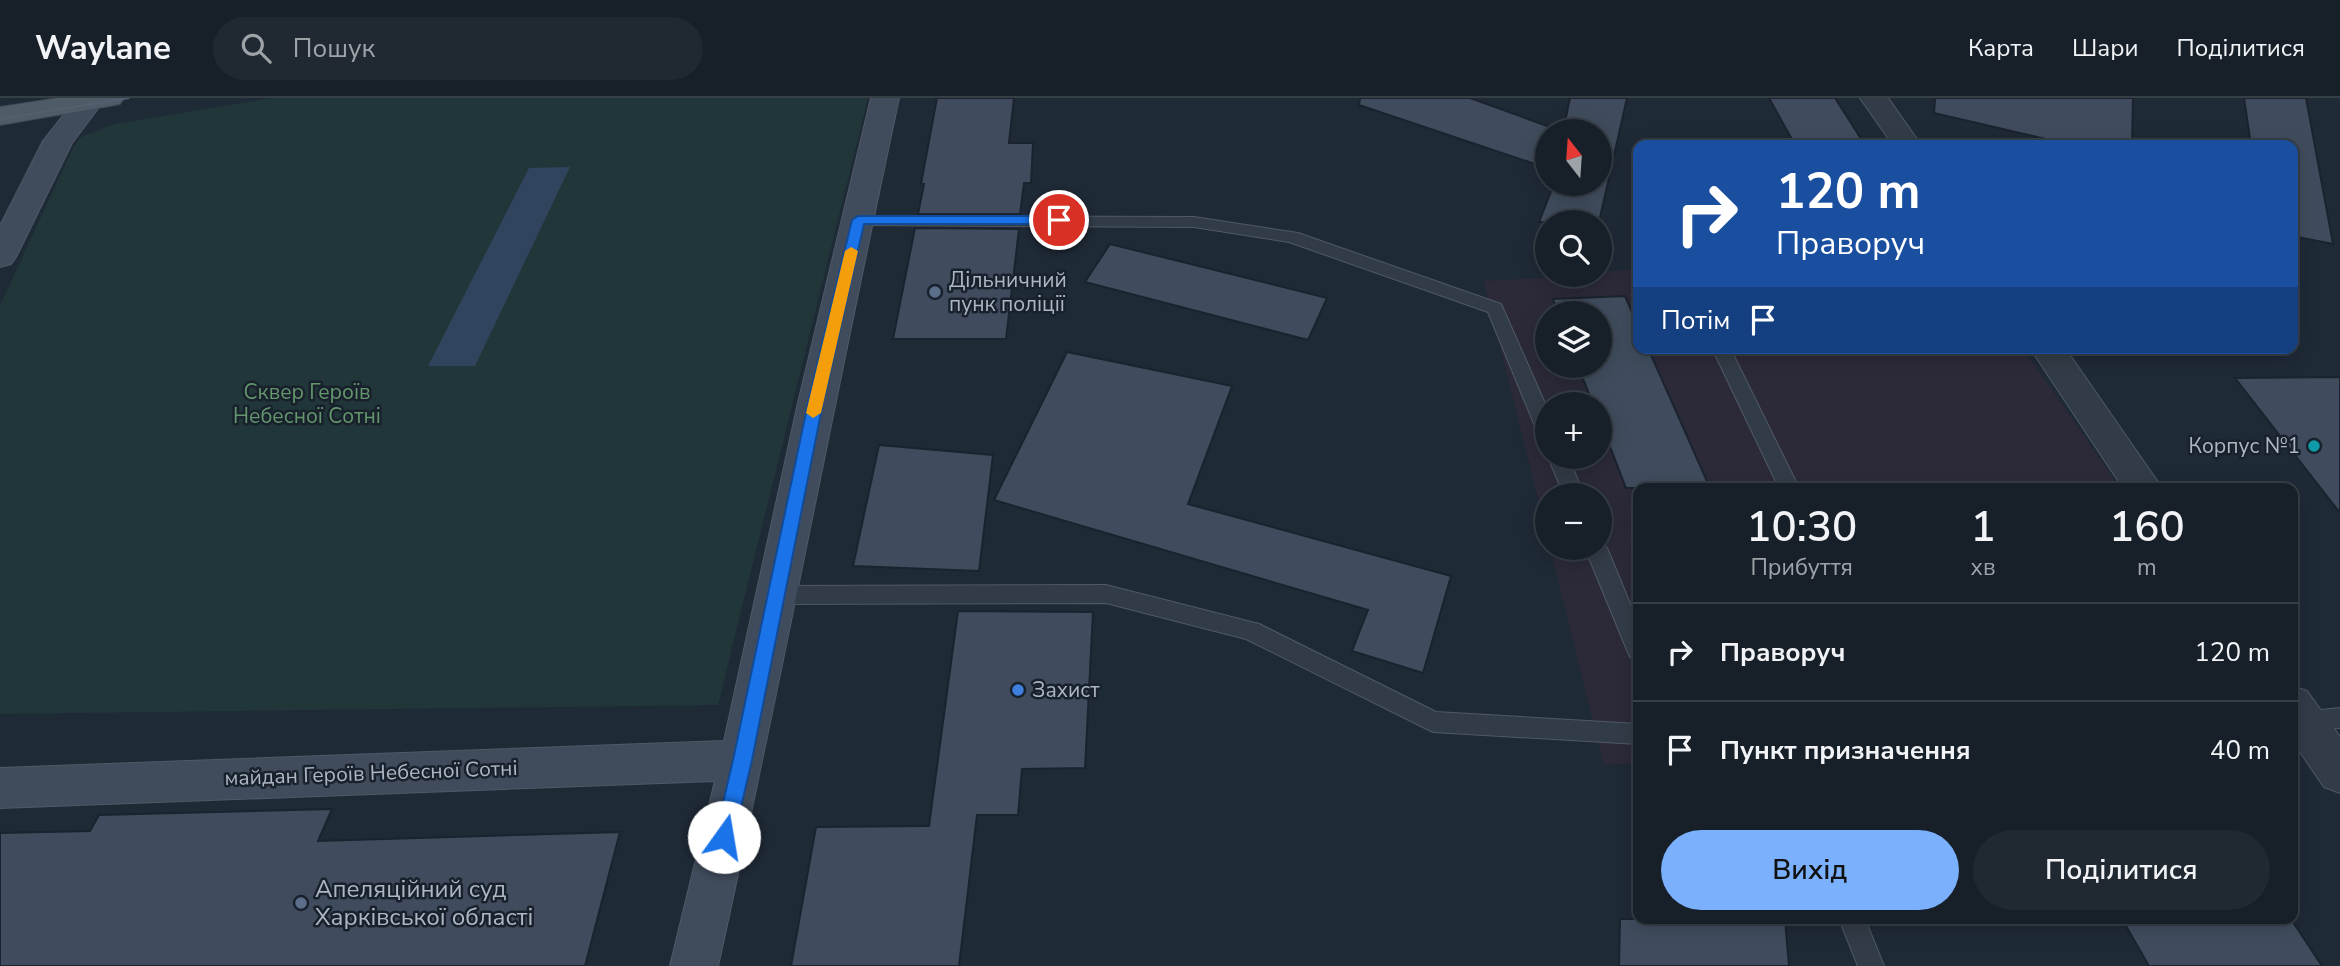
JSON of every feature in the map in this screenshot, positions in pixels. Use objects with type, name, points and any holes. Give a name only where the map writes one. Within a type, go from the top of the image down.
[{"type":"main road","points":[[694,966],[743,760],[816,403],[885,98]]},
{"type":"main road","points":[[0,116],[97,99]]},
{"type":"main road","points":[[0,257],[58,141],[97,99]]},
{"type":"main road","name":"майдан Героїв Небесної Сотні","points":[[0,788],[743,760]]},
{"type":"street","points":[[1874,98],[1903,140]]},
{"type":"street","points":[[2051,354],[2140,483]]},
{"type":"street","points":[[2307,716],[2340,773]]},
{"type":"lane","points":[[858,220],[1194,222],[1292,237],[1495,308],[1535,403]]},
{"type":"lane","points":[[1724,354],[1787,483]]},
{"type":"lane","points":[[1600,560],[1633,638]]},
{"type":"lane","points":[[776,594],[1106,594],[1251,631],[1433,722],[1633,734]]},
{"type":"lane","points":[[1854,924],[1871,966]]},
{"type":"shaded area","points":[[1633,269],[1633,354],[2027,354],[2117,483],[1633,483],[1633,763],[1604,765],[1553,560],[1612,560],[1612,483],[1535,483],[1535,487],[1484,281],[1535,278],[1535,287],[1612,287],[1612,271]]},
{"type":"green space","name":"Сквер Героїв Небесної Сотні","points":[[272,98],[868,98],[718,705],[0,714],[0,305],[73,148],[81,137],[114,124]]},
{"type":"water","points":[[570,167],[475,366],[428,366],[529,168]]},
{"type":"building","points":[[937,98],[1014,98],[1009,143],[1033,143],[1031,183],[1024,183],[1020,214],[918,214]]},
{"type":"building","points":[[1360,98],[1470,98],[1535,122],[1535,164],[1359,105]]},
{"type":"building","points":[[1570,98],[1627,98],[1612,164],[1612,119],[1566,119]]},
{"type":"building","points":[[1769,98],[1835,98],[1862,140],[1792,140]]},
{"type":"building","points":[[1935,98],[2133,98],[2132,140],[2050,140],[1934,113]]},
{"type":"building","points":[[2244,98],[2306,98],[2333,244],[2298,237],[2298,140],[2250,140]]},
{"type":"building","points":[[1549,196],[1605,196],[1602,210],[1544,210]]},
{"type":"building","points":[[915,228],[1019,229],[1006,339],[893,339]]},
{"type":"building","points":[[1110,244],[1327,298],[1308,340],[1085,282]]},
{"type":"building","points":[[1625,296],[1633,314],[1633,354],[1651,354],[1708,483],[1633,483],[1633,488],[1626,488],[1612,452],[1612,392],[1588,392],[1583,378],[1612,378],[1612,301],[1553,299]]},
{"type":"building","points":[[1067,352],[1232,386],[1188,504],[1451,576],[1423,673],[1352,651],[1368,610],[994,500]]},
{"type":"building","name":"Корпус №1","points":[[2340,377],[2340,513],[2235,378]]},
{"type":"building","points":[[879,445],[993,455],[979,571],[853,566]]},
{"type":"building","points":[[958,611],[1093,612],[1085,768],[1022,769],[1018,815],[977,815],[959,966],[791,966],[816,827],[929,826]]},
{"type":"building","name":"Апеляційний суд Харківської області","points":[[332,809],[318,841],[620,832],[585,966],[0,966],[0,833],[90,831],[99,815]]},
{"type":"building","points":[[1620,919],[1633,919],[1633,924],[1785,924],[1789,966],[1619,966]]},
{"type":"building","points":[[2125,924],[2294,924],[2322,966],[2149,966]]},
{"type":"tram line","points":[[0,119],[129,98]]},
{"type":"slow traffic","points":[[813,413],[851,251]]},
{"type":"place","name":"Дільничний пунк поліції","points":[[935,292]]},
{"type":"place","name":"Корпус №1","points":[[2314,446]]},
{"type":"place","name":"Захист","points":[[1018,690]]},
{"type":"place","name":"Апеляційний суд Харківської області","points":[[301,903]]},
{"type":"route","points":[[724,837],[743,760],[816,403],[858,220],[1059,220]]}]
